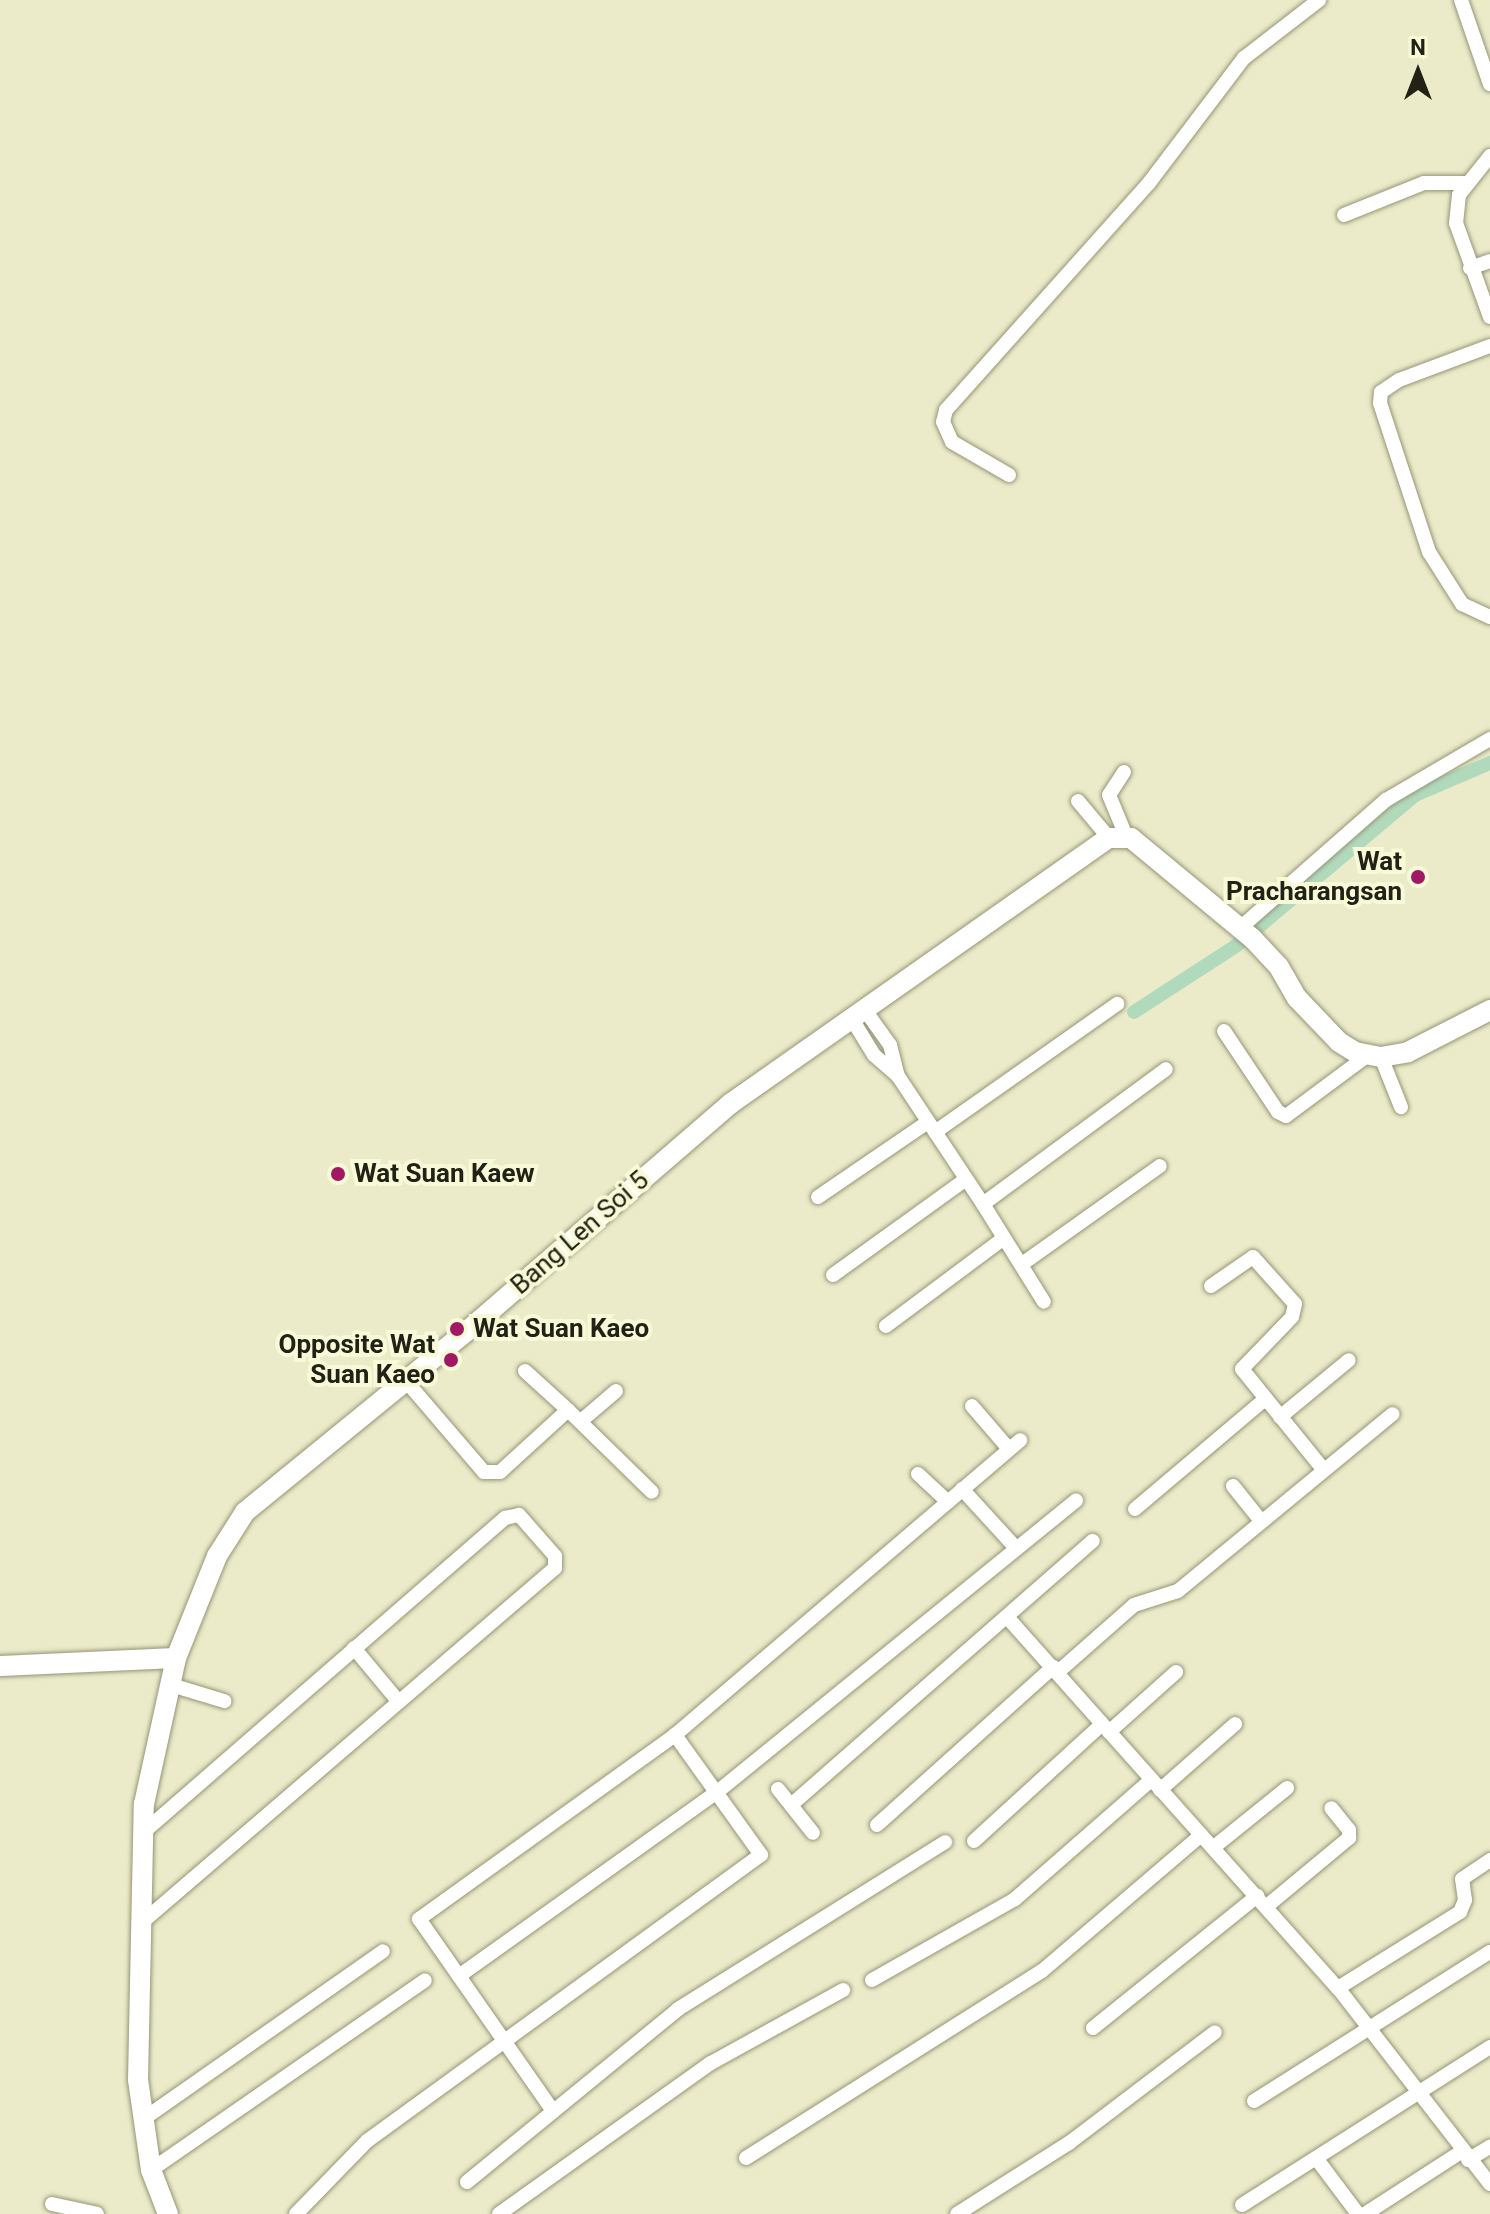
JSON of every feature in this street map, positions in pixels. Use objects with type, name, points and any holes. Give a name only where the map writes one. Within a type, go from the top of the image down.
[{"type":"street","points":[[1009,475],[952,442],[943,422],[946,410],[1149,183],[1244,58],[1319,0]]},
{"type":"street","points":[[1461,0],[1490,84]]},
{"type":"street","points":[[1490,156],[1459,195],[1456,223],[1490,317]]},
{"type":"street","points":[[1344,215],[1424,183],[1466,183]]},
{"type":"street","points":[[1470,268],[1490,261]]},
{"type":"street","points":[[1490,346],[1399,380],[1381,392],[1380,403],[1429,552],[1462,604],[1490,617]]},
{"type":"street","points":[[1245,933],[1386,800],[1490,739]]},
{"type":"street","points":[[1117,837],[1109,795],[1124,772]]},
{"type":"street","points":[[1078,801],[1117,837],[1245,933],[1279,967],[1297,998],[1339,1042],[1375,1056],[1401,1107]]},
{"type":"street","name":"Bang Len Soi 5","points":[[168,2214],[151,2170],[142,2120],[141,1833],[168,1684],[233,1524],[406,1381],[705,1124],[858,1014],[1117,837]]},
{"type":"street","points":[[818,1197],[931,1127],[1117,1004]]},
{"type":"street","points":[[1224,1031],[1278,1112],[1286,1116],[1375,1056],[1408,1052],[1490,1010]]},
{"type":"street","points":[[858,1014],[874,1055],[898,1076],[1044,1302]]},
{"type":"street","points":[[983,1204],[1166,1069]]},
{"type":"street","points":[[1022,1264],[1160,1166]]},
{"type":"street","points":[[833,1275],[966,1179]]},
{"type":"street","points":[[886,1326],[1004,1238]]},
{"type":"street","points":[[1211,1286],[1253,1257],[1295,1304],[1292,1317],[1244,1361],[1245,1376],[1323,1469]]},
{"type":"street","points":[[1280,1417],[1349,1360]]},
{"type":"street","points":[[525,1371],[581,1421],[652,1492]]},
{"type":"street","points":[[406,1381],[474,1463],[490,1474],[500,1472],[568,1410]]},
{"type":"street","points":[[581,1421],[616,1391]]},
{"type":"street","points":[[1135,1509],[1265,1399]]},
{"type":"street","points":[[553,2111],[419,1919],[675,1735],[1015,1444],[972,1406]]},
{"type":"street","points":[[877,1825],[1134,1605],[1178,1591],[1393,1414]]},
{"type":"street","points":[[918,1474],[948,1502]]},
{"type":"street","points":[[1233,1486],[1261,1521]]},
{"type":"street","points":[[962,1489],[1015,1547]]},
{"type":"street","points":[[459,1976],[716,1793],[1076,1500]]},
{"type":"street","points":[[139,1925],[555,1568],[555,1556],[523,1519],[511,1515],[141,1833]]},
{"type":"street","points":[[791,1805],[1093,1541]]},
{"type":"street","points":[[1007,1617],[1338,1988],[1464,2156],[1490,2184]]},
{"type":"street","points":[[354,1648],[399,1702]]},
{"type":"street","points":[[0,1666],[176,1658]]},
{"type":"street","points":[[974,1841],[1176,1672]]},
{"type":"street","points":[[168,1684],[224,1701]]},
{"type":"street","points":[[872,1980],[1015,1899],[1235,1724]]},
{"type":"street","points":[[296,2214],[367,2141],[761,1855],[675,1735]]},
{"type":"street","points":[[1214,1847],[1287,1788]]},
{"type":"street","points":[[778,1789],[813,1833]]},
{"type":"street","points":[[1093,2028],[1349,1838],[1349,1830],[1331,1808]]},
{"type":"street","points":[[746,2158],[1042,1971],[1201,1835]]},
{"type":"street","points":[[467,2182],[678,2009],[945,1842]]},
{"type":"street","points":[[1338,1988],[1460,1912],[1465,1900],[1462,1879],[1490,1860]]},
{"type":"street","points":[[142,2120],[383,1951]]},
{"type":"street","points":[[1254,2101],[1490,1952]]},
{"type":"street","points":[[151,2170],[425,1980]]},
{"type":"street","points":[[499,2214],[711,2063],[843,1990]]},
{"type":"street","points":[[957,2214],[1069,2143],[1215,2032]]},
{"type":"street","points":[[1242,2205],[1490,2047]]},
{"type":"street","points":[[1365,2214],[1464,2156],[1490,2147]]},
{"type":"street","points":[[1316,2158],[1358,2214]]},
{"type":"street","points":[[52,2204],[97,2214]]},
{"type":"waterway","points":[[1134,1012],[1237,945],[1415,795],[1490,763]]},
{"type":"place","name":"Wat Pracharangsan","points":[[1418,877]]},
{"type":"place","name":"Wat Suan Kaew","points":[[338,1174]]},
{"type":"place","name":"Wat Suan Kaeo","points":[[457,1329]]},
{"type":"place","name":"Opposite Wat Suan Kaeo","points":[[451,1360]]}]
